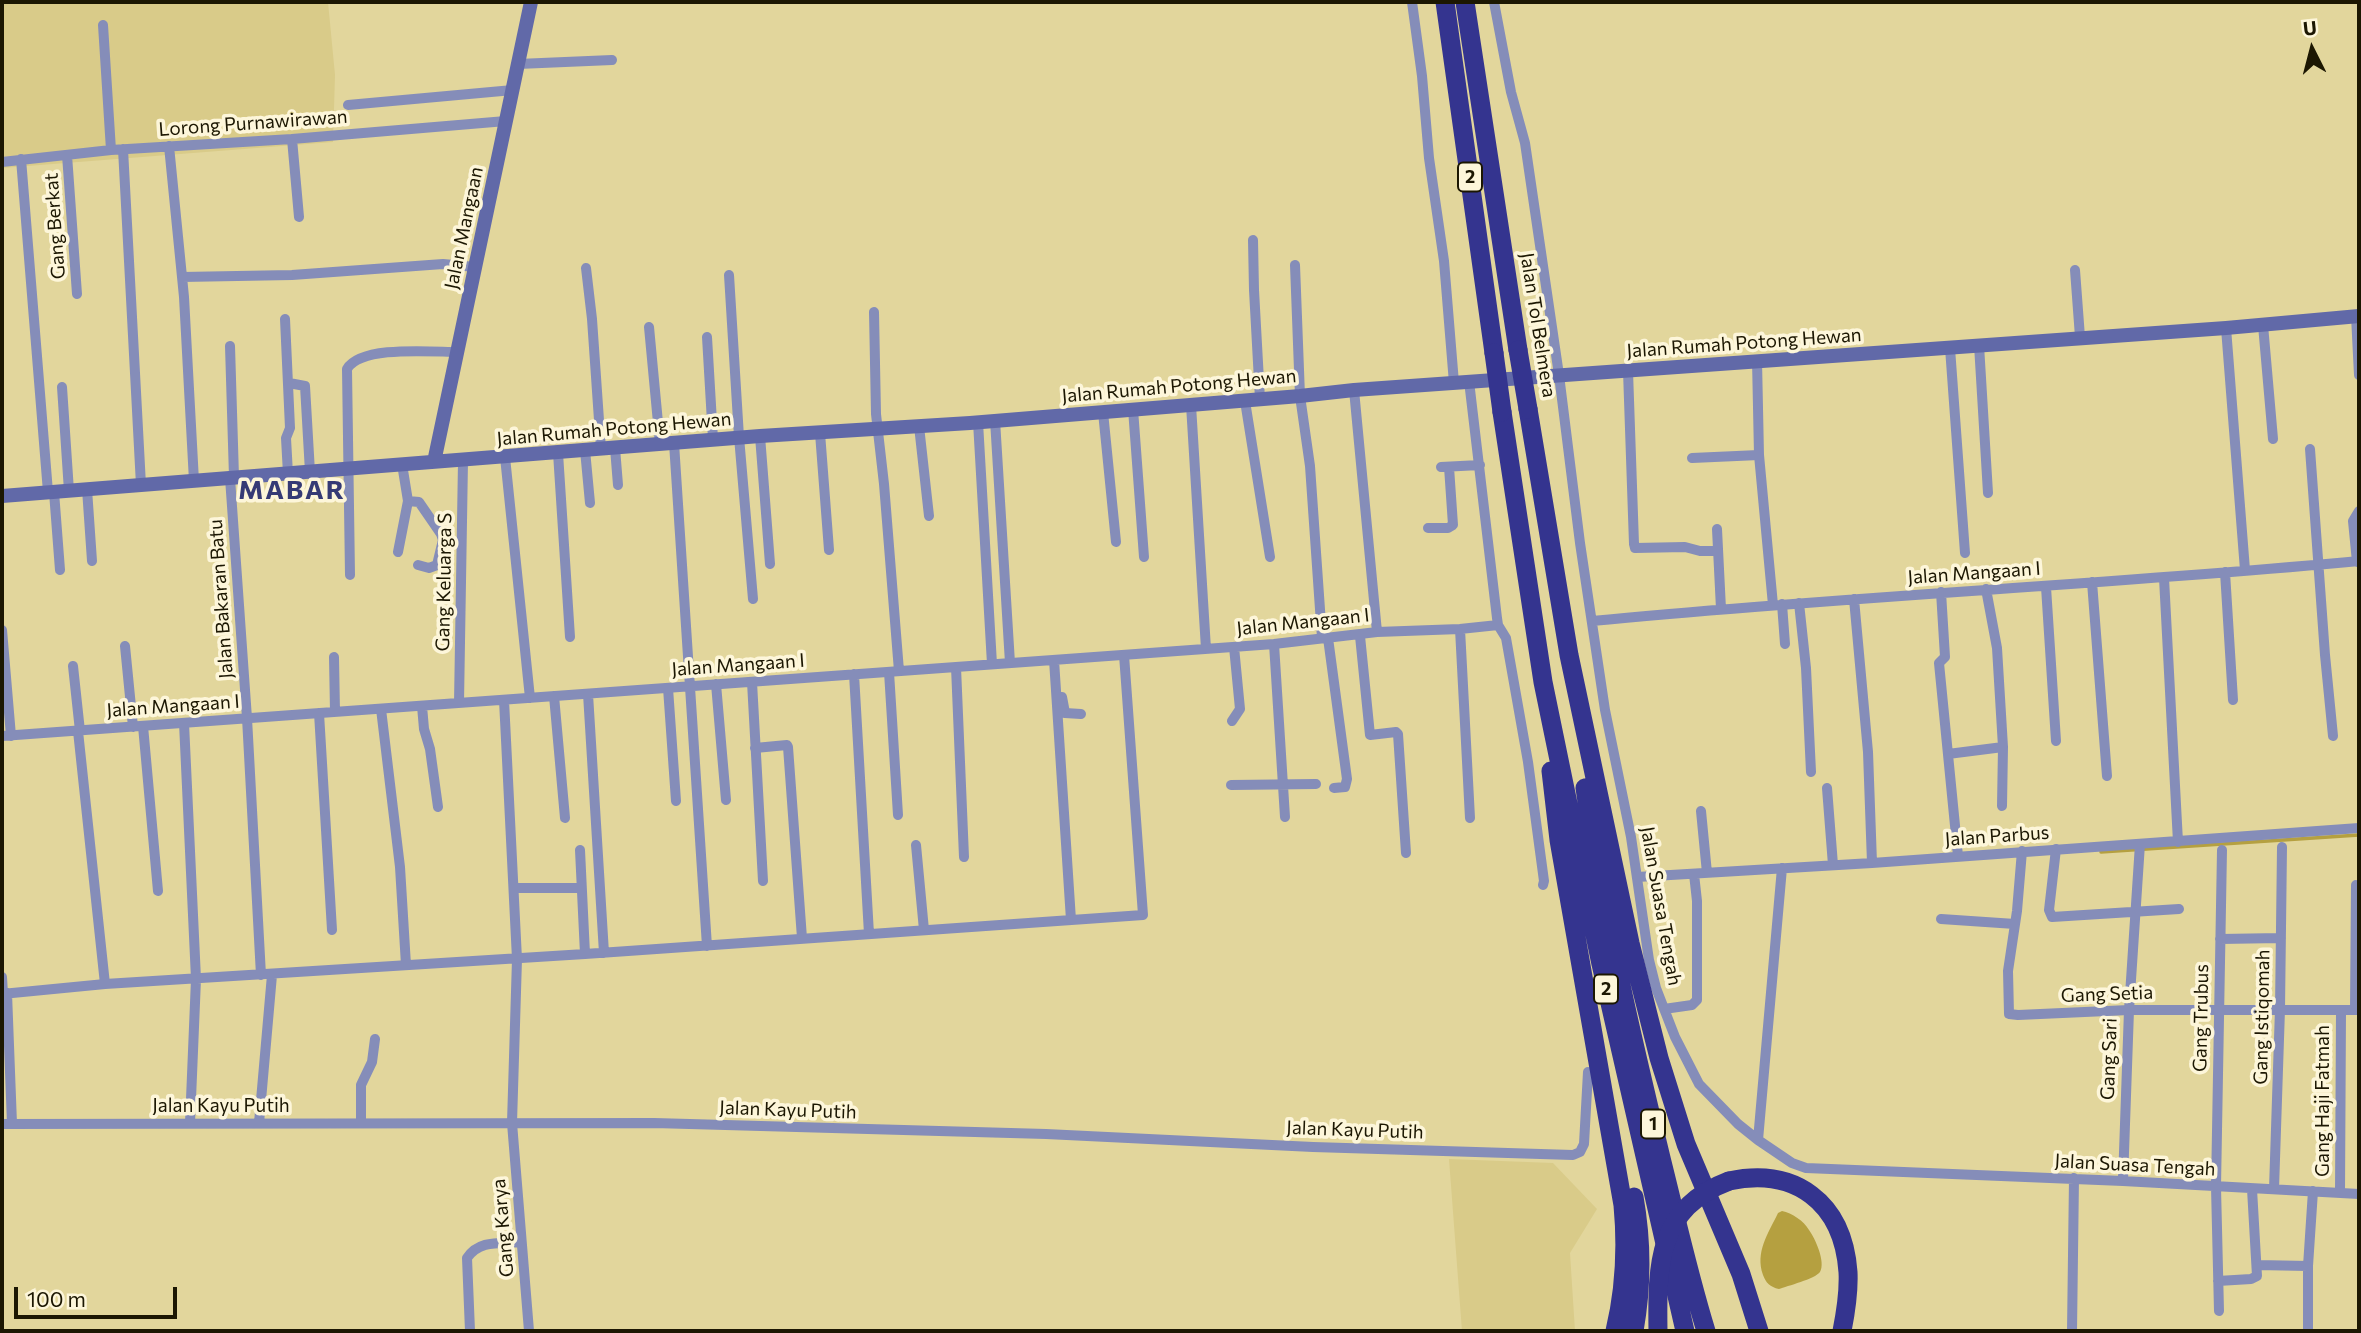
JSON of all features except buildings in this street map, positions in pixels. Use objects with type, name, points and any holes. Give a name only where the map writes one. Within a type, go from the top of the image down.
[{"type":"highway","name":"2","points":[[1445,2],[1537,645],[1604,977],[1685,1331]]},
{"type":"highway","name":"Jalan Tol Belmera","points":[[1465,2],[1518,350],[1569,655]]},
{"type":"highway","points":[[1537,645],[1558,828],[1623,1205],[1626,1264],[1615,1331]]},
{"type":"highway","name":"2","points":[[1569,655],[1588,811],[1607,915]]},
{"type":"highway","points":[[1569,655],[1630,943],[1659,1058],[1686,1144],[1741,1274],[1759,1331]]},
{"type":"highway","name":"1","points":[[1607,915],[1641,1074],[1706,1331]]},
{"type":"highway","points":[[1576,935],[1638,1218],[1641,1283],[1634,1331]]},
{"type":"highway","points":[[1658,1331],[1657,1291],[1661,1258],[1665,1241],[1680,1214],[1690,1203],[1714,1186],[1759,1177],[1788,1182],[1803,1188],[1829,1213],[1838,1229],[1848,1269],[1848,1291],[1842,1331]]},
{"type":"street","name":"Jalan Mangaan","points":[[434,462],[531,2]]},
{"type":"street","points":[[1412,2],[1429,158],[1461,382],[1480,465],[1498,625],[1506,638],[1528,762],[1543,885]]},
{"type":"street","name":"Jalan Suasa Tengah","points":[[1494,2],[1511,92],[1525,144],[1605,710],[1626,813],[1649,960],[1675,1037],[1699,1084],[1738,1124],[1758,1140],[1792,1163],[1819,1170],[2074,1178],[2359,1194]]},
{"type":"street","points":[[103,25],[117,149],[141,485]]},
{"type":"street","points":[[518,64],[612,60]]},
{"type":"street","points":[[348,106],[513,90]]},
{"type":"street","name":"Lorong Purnawirawan","points":[[2,162],[117,149],[292,139],[506,121]]},
{"type":"street","points":[[292,139],[299,217]]},
{"type":"street","points":[[169,146],[182,277],[194,481]]},
{"type":"street","name":"Gang Berkat","points":[[67,155],[77,294]]},
{"type":"street","points":[[21,159],[57,492],[60,570]]},
{"type":"street","points":[[1253,240],[1253,400],[1270,557]]},
{"type":"street","points":[[182,277],[292,275],[443,264],[475,267]]},
{"type":"street","points":[[1295,265],[1300,396],[1311,466],[1325,638],[1347,779],[1345,787],[1334,788]]},
{"type":"street","points":[[586,268],[608,448],[618,485]]},
{"type":"street","points":[[2075,270],[2080,337]]},
{"type":"street","points":[[729,275],[753,599]]},
{"type":"street","points":[[874,312],[877,429],[884,484],[894,671],[898,815]]},
{"type":"street","points":[[2358,316],[2359,375]]},
{"type":"street","name":"Jalan Rumah Potong Hewan","points":[[2,496],[739,437],[978,422],[1354,390],[2226,328],[2358,316]]},
{"type":"street","points":[[285,319],[290,428],[286,438],[288,474]]},
{"type":"street","points":[[2263,325],[2273,439]]},
{"type":"street","points":[[649,327],[667,443],[707,946]]},
{"type":"street","points":[[2226,328],[2245,570]]},
{"type":"street","points":[[707,337],[713,439]]},
{"type":"street","points":[[1979,345],[1988,493]]},
{"type":"street","name":"Jalan Bakaran Batu","points":[[230,346],[232,478],[266,975],[259,1123]]},
{"type":"street","points":[[1950,348],[1965,553]]},
{"type":"street","points":[[350,575],[345,374],[350,364],[381,353],[458,352]]},
{"type":"street","points":[[1757,360],[1759,455],[1785,643]]},
{"type":"street","points":[[1628,371],[1635,548],[1685,547],[1700,551],[1718,551]]},
{"type":"street","points":[[289,383],[305,386],[310,472]]},
{"type":"street","points":[[57,492],[62,387]]},
{"type":"street","points":[[1354,390],[1377,632]]},
{"type":"street","points":[[1191,404],[1206,649]]},
{"type":"street","points":[[1133,409],[1144,557]]},
{"type":"street","points":[[1103,412],[1115,542]]},
{"type":"street","points":[[995,420],[1010,663]]},
{"type":"street","points":[[978,422],[992,664]]},
{"type":"street","points":[[919,426],[929,516]]},
{"type":"street","points":[[820,433],[829,550]]},
{"type":"street","points":[[760,436],[770,565]]},
{"type":"street","points":[[2310,449],[2333,736]]},
{"type":"street","points":[[586,450],[590,503]]},
{"type":"street","points":[[558,453],[570,637]]},
{"type":"street","points":[[1692,458],[1759,455]]},
{"type":"street","points":[[505,457],[530,698]]},
{"type":"street","name":"Gang Keluarga S","points":[[459,703],[463,461]]},
{"type":"street","points":[[398,552],[408,501],[402,464]]},
{"type":"street","points":[[1428,527],[1448,528],[1453,525],[1445,467],[1480,465]]},
{"type":"street","points":[[87,489],[92,561]]},
{"type":"street","points":[[408,501],[419,502],[443,540],[437,565],[429,568],[418,565]]},
{"type":"street","points":[[746,508],[765,506]]},
{"type":"street","points":[[2358,561],[2353,521],[2359,512]]},
{"type":"street","points":[[1717,529],[1721,609]]},
{"type":"street","name":"Jalan Mangaan I","points":[[1592,621],[1778,604],[2046,587],[2358,561]]},
{"type":"street","points":[[2225,572],[2233,700]]},
{"type":"street","points":[[2164,578],[2178,842]]},
{"type":"street","points":[[2092,582],[2107,776]]},
{"type":"street","points":[[2046,587],[2056,741]]},
{"type":"street","points":[[1986,589],[1997,648],[2003,747],[2002,806]]},
{"type":"street","points":[[1941,592],[1945,657],[1939,663],[1958,856]]},
{"type":"street","points":[[1854,599],[1868,752],[1872,863]]},
{"type":"street","points":[[1799,603],[1807,668],[1811,772]]},
{"type":"street","name":"Jalan Mangaan I","points":[[6,736],[1234,647],[1360,636],[1377,632],[1498,625]]},
{"type":"street","points":[[1460,629],[1470,818]]},
{"type":"street","points":[[2,630],[6,736]]},
{"type":"street","points":[[1360,636],[1370,734],[1398,734],[1406,853]]},
{"type":"street","points":[[1274,644],[1285,817]]},
{"type":"street","points":[[125,646],[138,726],[158,891]]},
{"type":"street","points":[[1233,721],[1240,709],[1234,647]]},
{"type":"street","points":[[4,994],[105,984],[517,959],[1143,915],[1124,654]]},
{"type":"street","points":[[334,657],[335,712]]},
{"type":"street","points":[[1056,659],[1071,920]]},
{"type":"street","points":[[1056,659],[1064,710],[1069,715],[1081,714]]},
{"type":"street","points":[[73,666],[105,984]]},
{"type":"street","points":[[956,667],[964,857]]},
{"type":"street","points":[[854,674],[869,934]]},
{"type":"street","points":[[752,681],[763,881]]},
{"type":"street","points":[[716,684],[726,800]]},
{"type":"street","points":[[668,688],[676,801]]},
{"type":"street","points":[[588,694],[604,953]]},
{"type":"street","points":[[554,696],[565,818]]},
{"type":"street","name":"Gang Karya","points":[[503,700],[517,959],[512,1123],[529,1331]]},
{"type":"street","points":[[422,706],[438,807]]},
{"type":"street","points":[[381,709],[400,867],[406,965]]},
{"type":"street","points":[[319,713],[332,930]]},
{"type":"street","points":[[184,723],[196,979],[190,1123]]},
{"type":"street","points":[[755,748],[788,747],[802,938]]},
{"type":"street","points":[[1948,754],[2003,747]]},
{"type":"street","points":[[1231,785],[1316,784]]},
{"type":"street","points":[[1827,788],[1833,865]]},
{"type":"street","points":[[1701,811],[1707,873]]},
{"type":"street","name":"Jalan Parbus","points":[[1637,877],[1958,856],[2140,849],[2178,842],[2359,828]]},
{"type":"street","points":[[916,845],[924,930]]},
{"type":"street","name":"Gang Istiqomah","points":[[2274,1189],[2282,847]]},
{"type":"street","name":"Gang Sari","points":[[2123,1181],[2129,1010],[2140,849]]},
{"type":"street","points":[[580,850],[585,954]]},
{"type":"street","name":"Gang Trubus","points":[[2219,1311],[2216,1187],[2222,850]]},
{"type":"street","points":[[2055,852],[2050,916],[2179,909]]},
{"type":"street","name":"Gang Setia","points":[[2022,855],[2008,971],[2009,1014],[2129,1010],[2357,1010]]},
{"type":"street","points":[[1758,1140],[1782,868]]},
{"type":"street","points":[[1664,1009],[1692,1005],[1697,1000],[1697,901],[1694,874]]},
{"type":"street","points":[[514,888],[581,884],[600,879]]},
{"type":"street","points":[[2356,885],[2357,1010]]},
{"type":"street","points":[[1941,919],[2015,924]]},
{"type":"street","points":[[2220,939],[2281,938]]},
{"type":"street","points":[[2,977],[7,1124]]},
{"type":"street","name":"Gang Haji Fatmah","points":[[2340,1192],[2341,1011]]},
{"type":"street","points":[[361,1123],[361,1086],[372,1062],[375,1039]]},
{"type":"street","name":"Jalan Kayu Putih","points":[[7,1124],[653,1124],[1046,1134],[1573,1155],[1580,1152],[1584,1144],[1588,1072]]},
{"type":"street","points":[[2072,1331],[2074,1178]]},
{"type":"street","points":[[2218,1281],[2256,1278],[2252,1189]]},
{"type":"street","points":[[2308,1331],[2308,1266],[2313,1191]]},
{"type":"street","points":[[470,1331],[467,1258],[483,1245],[521,1242]]},
{"type":"street","points":[[2257,1265],[2308,1266]]},
{"type":"shaded area","points":[[2,2],[328,2],[335,75],[333,142],[2,168]]},
{"type":"shaded area","points":[[1449,1159],[1553,1163],[1597,1209],[1570,1253],[1575,1331],[1462,1331]]},
{"type":"shaded area","points":[[1782,1211],[1797,1218],[1807,1227],[1822,1262],[1820,1272],[1813,1277],[1779,1289],[1765,1280],[1761,1259],[1767,1236],[1778,1213]]},
{"type":"waterway","points":[[2101,852],[2359,835]]},
{"type":"district","name":"MABAR","points":[[292,490]]}]
